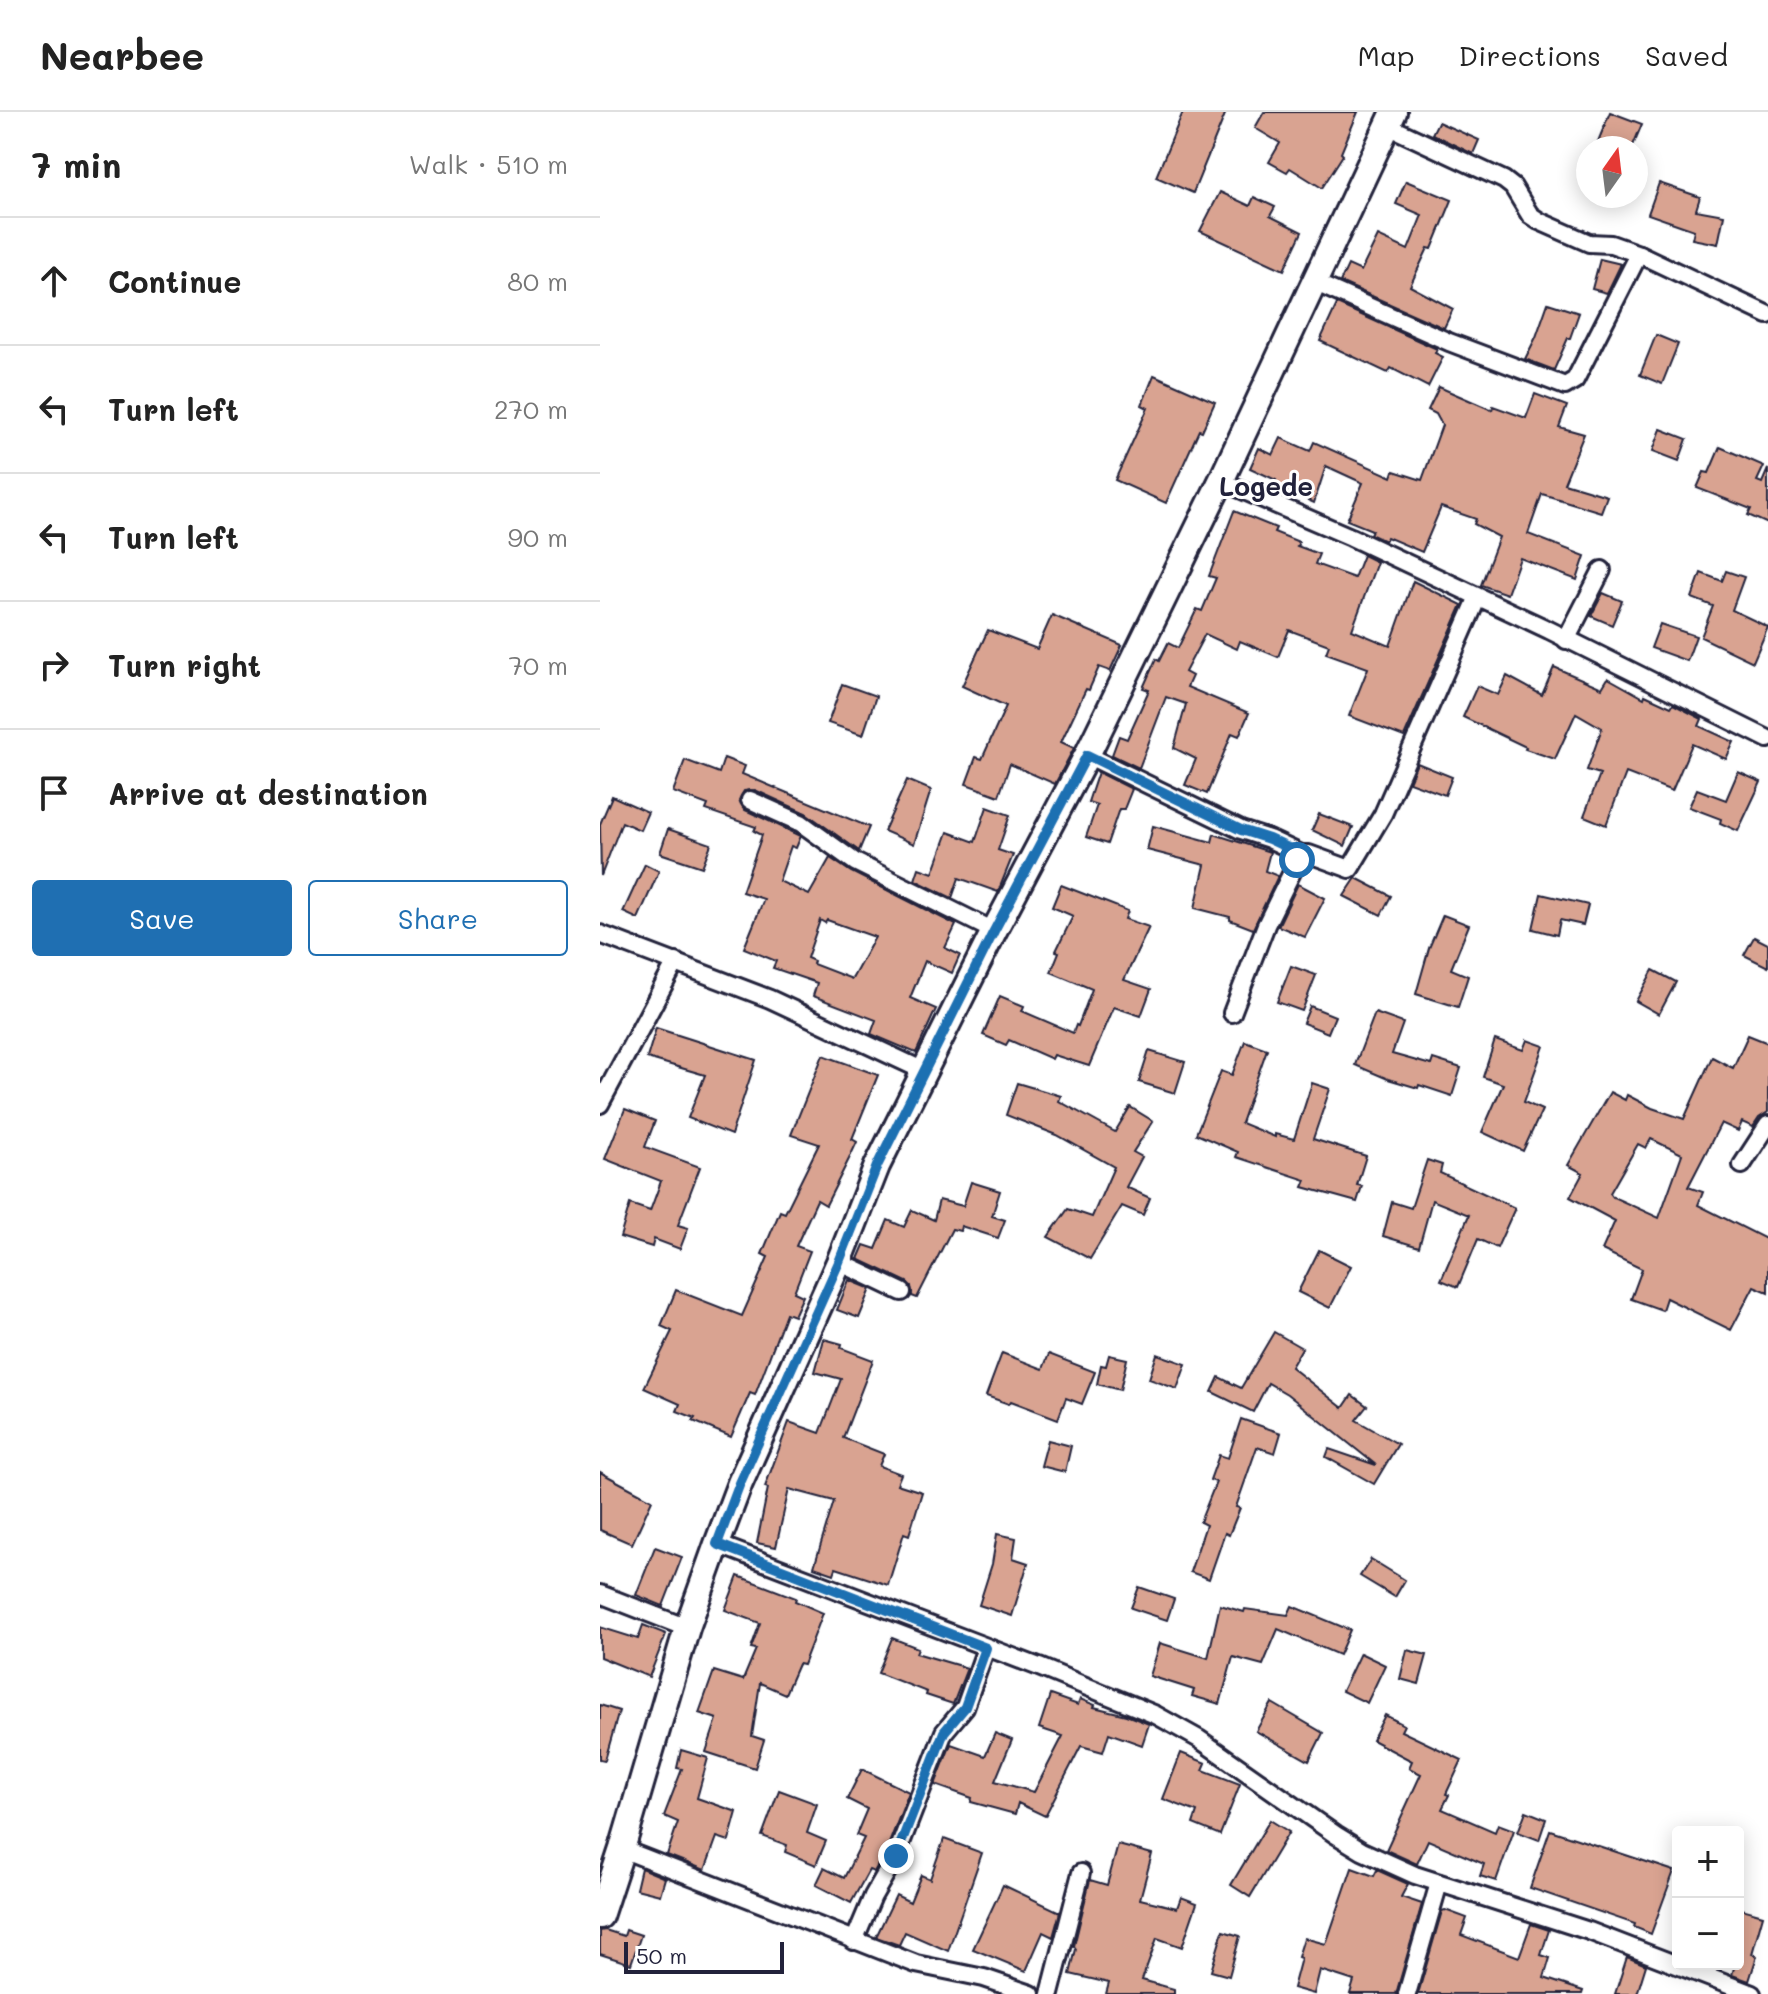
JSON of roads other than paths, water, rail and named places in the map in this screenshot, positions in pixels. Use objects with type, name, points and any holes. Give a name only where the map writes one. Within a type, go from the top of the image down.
[{"type":"street","points":[[600,1916],[687,1628],[717,1544],[740,1483],[839,1262],[877,1166],[994,931],[1087,755],[1316,283],[1391,119],[1504,180],[1513,187],[1530,215],[1539,221],[1589,243],[1611,244],[1639,254],[1768,315]]},
{"type":"street","points":[[1316,283],[1444,340],[1544,380],[1568,386],[1575,380],[1639,254]]},
{"type":"street","points":[[1221,481],[1351,537],[1768,739]]},
{"type":"street","points":[[1566,640],[1602,570]]},
{"type":"street","points":[[1087,755],[1241,830],[1350,869],[1383,814],[1477,599]]},
{"type":"street","points":[[750,800],[801,823],[855,862],[994,931]]},
{"type":"street","points":[[1232,1013],[1266,925],[1301,854]]},
{"type":"street","points":[[600,934],[770,999],[924,1071]]},
{"type":"street","points":[[600,1104],[676,962]]},
{"type":"street","points":[[1742,1165],[1768,1125]]},
{"type":"street","points":[[839,1262],[902,1292]]},
{"type":"street","points":[[717,1544],[1156,1715],[1199,1739],[1362,1851],[1439,1883],[1603,1936],[1752,1994]]},
{"type":"street","points":[[600,1594],[687,1628]]},
{"type":"street","points":[[854,1941],[873,1896],[896,1856],[944,1732],[965,1707],[986,1648]]},
{"type":"street","points":[[622,1849],[916,1964],[984,1978],[1031,1994]]},
{"type":"street","points":[[1050,1994],[1081,1873]]},
{"type":"street","points":[[1407,1994],[1439,1883]]},
{"type":"district","name":"Logede","points":[[1266,486]]}]
